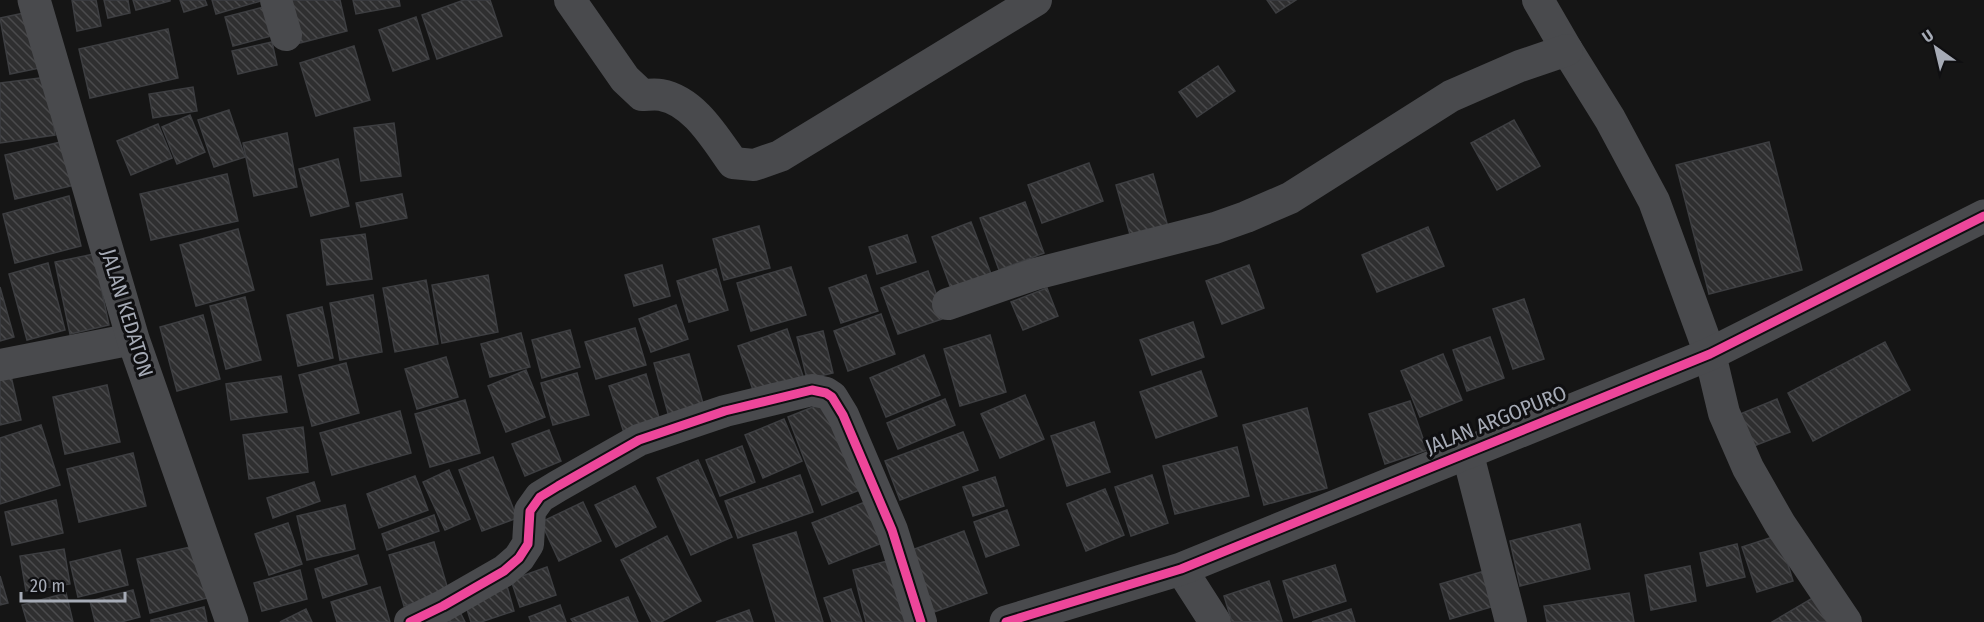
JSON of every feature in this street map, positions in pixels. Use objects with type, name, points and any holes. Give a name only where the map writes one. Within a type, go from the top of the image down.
[{"type":"street","name":"JALAN KEDATON","points":[[34,0],[133,339],[232,622]]},
{"type":"street","points":[[276,0],[286,35]]},
{"type":"street","points":[[570,0],[625,79],[642,95],[662,95],[687,106],[713,135],[733,163],[754,165],[780,156],[1036,0]]},
{"type":"street","points":[[1538,0],[1610,119],[1654,201],[1710,354],[1724,413],[1748,468],[1780,524],[1846,622]]},
{"type":"street","points":[[948,304],[1035,274],[1215,228],[1246,217],[1290,198],[1452,96],[1521,66],[1567,50]]},
{"type":"street","name":"JALAN ARGOPURO","points":[[1006,622],[1181,569],[1710,354],[1984,216]]},
{"type":"street","points":[[0,365],[133,339]]},
{"type":"street","points":[[410,622],[504,571],[519,558],[528,544],[530,511],[540,497],[568,480],[639,440],[725,411],[812,390],[832,397],[843,415],[892,530],[921,622]]},
{"type":"street","points":[[1467,452],[1511,622]]},
{"type":"street","points":[[1181,569],[1215,622]]},
{"type":"building","points":[[72,0],[96,0],[101,26],[77,31]]},
{"type":"building","points":[[104,0],[128,0],[130,13],[108,18]]},
{"type":"building","points":[[133,0],[170,0],[170,1],[136,10]]},
{"type":"building","points":[[180,0],[205,0],[207,5],[184,12]]},
{"type":"building","points":[[212,0],[264,0],[216,14]]},
{"type":"building","points":[[282,0],[340,0],[347,31],[292,45]]},
{"type":"building","points":[[353,0],[399,0],[400,6],[356,14]]},
{"type":"building","points":[[464,0],[490,0],[502,36],[437,59],[422,15]]},
{"type":"building","points":[[1267,0],[1296,0],[1276,13]]},
{"type":"building","points":[[271,5],[279,34],[233,46],[225,17]]},
{"type":"building","points":[[29,12],[40,68],[10,74],[0,18]]},
{"type":"building","points":[[416,17],[429,59],[393,71],[379,30]]},
{"type":"building","points":[[168,29],[178,78],[90,98],[79,49]]},
{"type":"building","points":[[272,42],[277,65],[238,74],[232,51]]},
{"type":"building","points":[[354,46],[370,100],[316,116],[300,63]]},
{"type":"building","points":[[1218,66],[1235,91],[1197,117],[1179,92]]},
{"type":"building","points":[[47,77],[55,135],[0,143],[0,83]]},
{"type":"building","points":[[193,87],[197,111],[153,118],[149,94]]},
{"type":"building","points":[[229,110],[245,157],[214,167],[198,120]]},
{"type":"building","points":[[190,115],[205,152],[177,164],[162,127]]},
{"type":"building","points":[[1514,120],[1540,166],[1497,190],[1471,143]]},
{"type":"building","points":[[394,123],[401,176],[361,181],[354,128]]},
{"type":"building","points":[[158,124],[172,158],[131,175],[117,141]]},
{"type":"building","points":[[287,133],[297,187],[254,196],[243,143]]},
{"type":"building","points":[[65,141],[75,185],[15,199],[5,155]]},
{"type":"building","points":[[1769,142],[1802,270],[1709,294],[1676,165]]},
{"type":"building","points":[[338,159],[349,206],[311,216],[299,169]]},
{"type":"building","points":[[1089,163],[1103,201],[1042,223],[1028,185]]},
{"type":"building","points":[[227,174],[238,221],[151,240],[140,194]]},
{"type":"building","points":[[1153,174],[1168,227],[1131,238],[1116,185]]},
{"type":"building","points":[[402,194],[407,218],[361,227],[356,203]]},
{"type":"building","points":[[69,196],[81,246],[15,263],[3,214]]},
{"type":"building","points":[[1025,202],[1044,253],[999,270],[980,218]]},
{"type":"building","points":[[971,222],[993,279],[953,294],[932,237]]},
{"type":"building","points":[[759,226],[770,268],[724,280],[713,239]]},
{"type":"building","points":[[1428,227],[1444,266],[1377,292],[1362,255]]},
{"type":"building","points":[[238,229],[254,290],[196,306],[180,245]]},
{"type":"building","points":[[365,234],[372,279],[327,285],[321,240]]},
{"type":"building","points":[[907,235],[916,262],[877,274],[869,247]]},
{"type":"building","points":[[94,254],[109,325],[70,334],[55,262]]},
{"type":"building","points":[[48,263],[65,330],[27,340],[9,274]]},
{"type":"building","points":[[662,265],[670,296],[634,306],[625,275]]},
{"type":"building","points":[[1249,265],[1264,308],[1222,324],[1206,281]]},
{"type":"building","points":[[791,267],[806,315],[751,331],[737,283]]},
{"type":"building","points":[[716,269],[728,310],[689,322],[677,281]]},
{"type":"building","points":[[928,271],[945,318],[898,334],[881,288]]},
{"type":"building","points":[[488,275],[498,332],[442,343],[432,285]]},
{"type":"building","points":[[866,275],[878,311],[841,323],[829,288]]},
{"type":"building","points":[[426,280],[438,344],[395,352],[383,288]]},
{"type":"building","points":[[0,287],[14,337],[0,341]]},
{"type":"building","points":[[1047,288],[1058,316],[1023,330],[1011,302]]},
{"type":"building","points":[[373,295],[382,352],[340,360],[330,303]]},
{"type":"building","points":[[245,297],[261,360],[226,369],[210,306]]},
{"type":"building","points":[[1524,299],[1544,359],[1513,369],[1493,309]]},
{"type":"building","points":[[676,305],[688,339],[651,352],[639,319]]},
{"type":"building","points":[[322,307],[333,358],[298,366],[287,315]]},
{"type":"building","points":[[881,314],[895,354],[848,371],[834,331]]},
{"type":"building","points":[[203,315],[220,379],[177,391],[160,327]]},
{"type":"building","points":[[1193,322],[1204,357],[1152,375],[1140,340]]},
{"type":"building","points":[[635,328],[646,365],[596,379],[585,342]]},
{"type":"building","points":[[787,329],[803,376],[754,393],[738,346]]},
{"type":"building","points":[[570,330],[580,367],[542,378],[532,340]]},
{"type":"building","points":[[823,331],[833,373],[807,379],[797,337]]},
{"type":"building","points":[[521,333],[530,367],[490,377],[481,344]]},
{"type":"building","points":[[990,335],[1006,392],[960,406],[944,349]]},
{"type":"building","points":[[1490,337],[1504,378],[1467,391],[1453,350]]},
{"type":"building","points":[[1885,342],[1910,390],[1813,441],[1788,393]]},
{"type":"building","points":[[689,354],[706,414],[671,424],[654,363]]},
{"type":"building","points":[[1443,354],[1462,400],[1420,417],[1401,371]]},
{"type":"building","points":[[924,355],[940,395],[886,417],[870,378]]},
{"type":"building","points":[[446,357],[458,397],[417,409],[405,369]]},
{"type":"building","points":[[346,363],[359,413],[312,426],[299,375]]},
{"type":"building","points":[[526,370],[545,417],[506,432],[488,386]]},
{"type":"building","points":[[1201,371],[1217,416],[1156,438],[1140,392]]},
{"type":"building","points":[[577,373],[589,415],[553,425],[541,383]]},
{"type":"building","points":[[646,374],[661,424],[625,436],[609,386]]},
{"type":"building","points":[[11,376],[21,420],[0,425],[0,378]]},
{"type":"building","points":[[281,376],[287,412],[231,420],[226,384]]},
{"type":"building","points":[[107,385],[120,442],[65,454],[53,397]]},
{"type":"building","points":[[1025,395],[1044,439],[1000,458],[981,414]]},
{"type":"building","points":[[833,399],[867,487],[822,505],[788,417]]},
{"type":"building","points":[[945,399],[955,425],[898,449],[887,423]]},
{"type":"building","points":[[1777,399],[1790,432],[1746,449],[1733,417]]},
{"type":"building","points":[[465,400],[480,453],[430,467],[415,414]]},
{"type":"building","points":[[1410,401],[1427,450],[1385,464],[1369,414]]},
{"type":"building","points":[[1307,408],[1327,488],[1264,505],[1243,425]]},
{"type":"building","points":[[400,411],[411,453],[332,475],[320,433]]},
{"type":"building","points":[[784,419],[802,461],[763,478],[745,435]]},
{"type":"building","points":[[1094,422],[1110,472],[1067,486],[1051,436]]},
{"type":"building","points":[[41,425],[60,485],[0,504],[0,438]]},
{"type":"building","points":[[303,427],[308,472],[249,479],[243,435]]},
{"type":"building","points":[[549,430],[561,461],[525,476],[512,444]]},
{"type":"building","points":[[963,432],[978,470],[900,500],[885,461]]},
{"type":"building","points":[[742,446],[755,482],[720,496],[706,460]]},
{"type":"building","points":[[1237,447],[1249,496],[1175,514],[1163,466]]},
{"type":"building","points":[[133,453],[146,506],[79,522],[67,469]]},
{"type":"building","points":[[493,457],[517,518],[482,531],[459,470]]},
{"type":"building","points":[[698,460],[732,537],[691,555],[657,478]]},
{"type":"building","points":[[449,470],[470,519],[445,530],[423,482]]},
{"type":"building","points":[[800,475],[813,512],[738,538],[725,501]]},
{"type":"building","points":[[1152,475],[1168,523],[1131,536],[1115,487]]},
{"type":"building","points":[[415,476],[428,510],[379,528],[367,494]]},
{"type":"building","points":[[995,477],[1004,506],[973,516],[963,487]]},
{"type":"building","points":[[314,482],[320,501],[273,518],[267,498]]},
{"type":"building","points":[[635,486],[656,527],[616,547],[595,505]]},
{"type":"building","points":[[1105,489],[1124,535],[1086,551],[1067,504]]},
{"type":"building","points":[[56,500],[63,533],[12,545],[5,512]]},
{"type":"building","points":[[870,500],[887,541],[829,564],[812,523]]},
{"type":"building","points":[[583,502],[601,541],[559,561],[541,522]]},
{"type":"building","points":[[345,505],[355,549],[307,560],[297,516]]},
{"type":"building","points":[[1007,510],[1019,545],[986,557],[974,522]]},
{"type":"building","points":[[434,515],[439,531],[387,550],[382,534]]},
{"type":"building","points":[[288,523],[302,564],[269,575],[255,534]]},
{"type":"building","points":[[1580,524],[1590,569],[1520,586],[1510,541]]},
{"type":"building","points":[[964,531],[987,593],[934,612],[912,550]]},
{"type":"building","points":[[796,532],[823,622],[776,622],[753,545]]},
{"type":"building","points":[[1779,535],[1793,581],[1757,592],[1742,547]]},
{"type":"building","points":[[667,536],[701,601],[661,622],[652,622],[621,560]]},
{"type":"building","points":[[434,542],[449,593],[404,606],[389,555]]},
{"type":"building","points":[[1737,544],[1745,577],[1707,586],[1700,553]]},
{"type":"building","points":[[195,546],[207,598],[150,613],[137,559]]},
{"type":"building","points":[[64,549],[70,584],[26,591],[20,556]]},
{"type":"building","points":[[120,550],[128,585],[78,597],[70,562]]},
{"type":"building","points":[[358,555],[367,584],[323,598],[315,569]]},
{"type":"building","points":[[895,559],[910,622],[866,622],[853,570]]},
{"type":"building","points":[[1335,565],[1346,601],[1294,618],[1283,581]]},
{"type":"building","points":[[1690,566],[1696,601],[1651,610],[1645,575]]},
{"type":"building","points":[[547,567],[556,595],[520,607],[511,580]]},
{"type":"building","points":[[300,570],[307,599],[262,611],[254,583]]},
{"type":"building","points":[[1488,570],[1498,605],[1450,619],[1440,584]]},
{"type":"building","points":[[0,576],[8,603],[0,605]]},
{"type":"building","points":[[1269,581],[1282,621],[1232,622],[1224,596]]},
{"type":"building","points":[[507,586],[514,611],[481,622],[471,622],[464,600]]},
{"type":"building","points":[[380,587],[390,622],[337,622],[331,602]]},
{"type":"building","points":[[851,589],[862,622],[832,622],[824,598]]},
{"type":"building","points":[[133,590],[140,617],[121,622],[95,622],[90,601]]},
{"type":"building","points":[[66,593],[73,622],[27,622],[22,605]]},
{"type":"building","points":[[1629,593],[1634,622],[1547,622],[1544,606]]},
{"type":"building","points":[[1816,596],[1831,622],[1772,622]]},
{"type":"building","points":[[628,597],[638,622],[573,622],[571,619]]},
{"type":"building","points":[[560,605],[566,622],[531,622],[529,617]]},
{"type":"building","points":[[204,607],[207,622],[151,622],[151,620]]},
{"type":"building","points":[[458,608],[465,622],[429,622]]},
{"type":"building","points":[[306,609],[312,622],[280,622]]},
{"type":"building","points":[[1351,609],[1355,622],[1312,622]]},
{"type":"building","points":[[749,610],[753,622],[716,622]]},
{"type":"cycle path","points":[[1006,622],[1181,569],[1710,354],[1984,216]]},
{"type":"cycle path","points":[[410,622],[504,571],[519,558],[528,544],[530,511],[540,497],[558,486],[639,440],[725,411],[812,390],[832,397],[843,415],[892,530],[921,622]]}]
